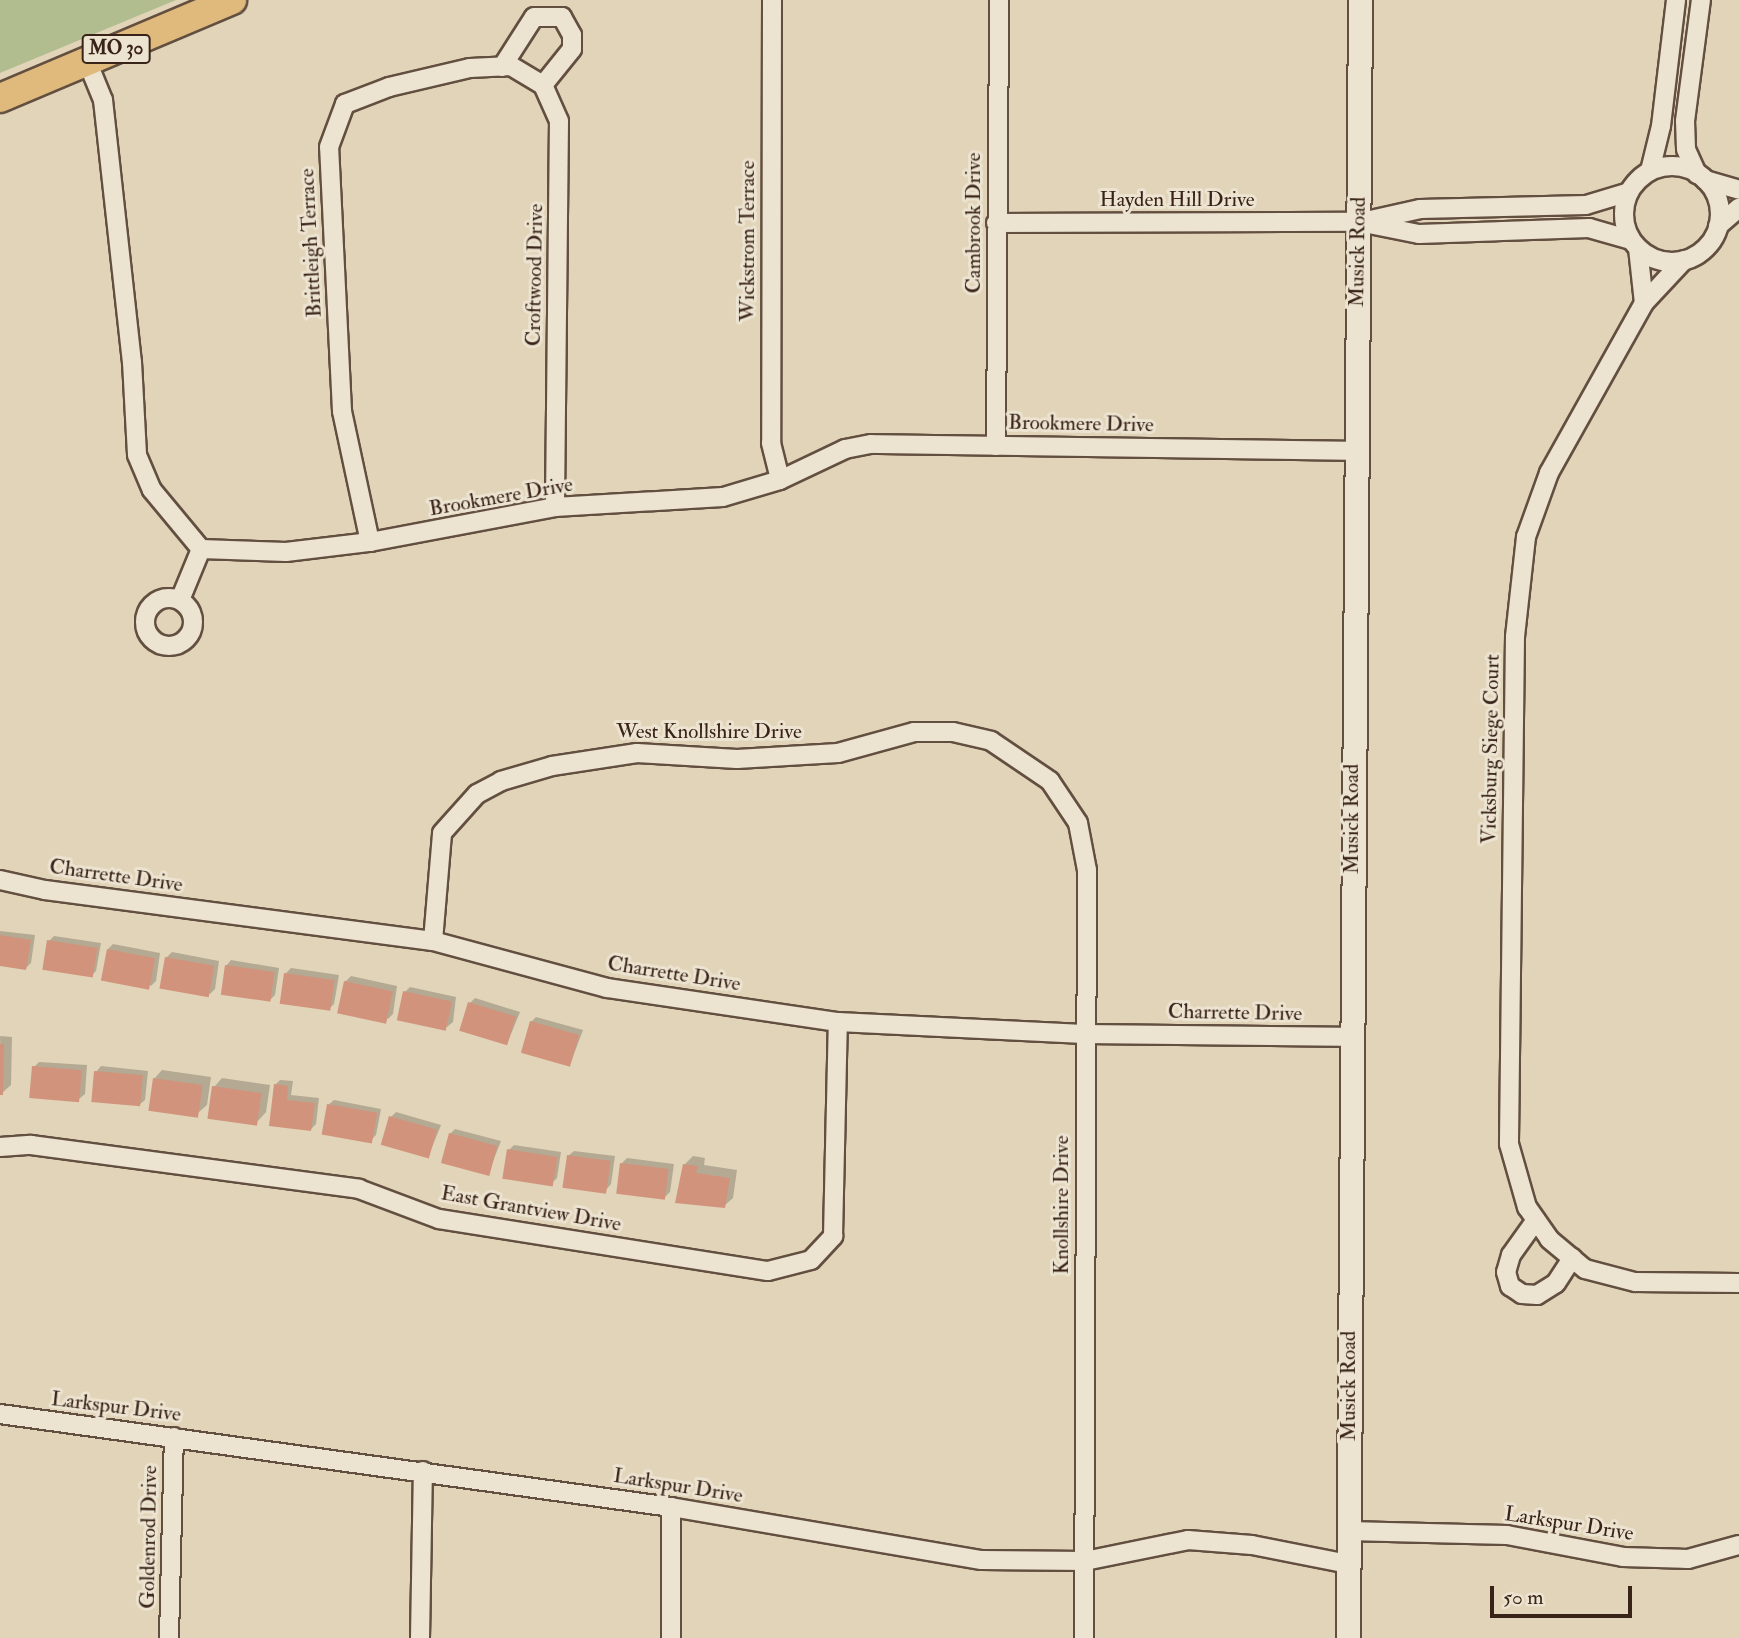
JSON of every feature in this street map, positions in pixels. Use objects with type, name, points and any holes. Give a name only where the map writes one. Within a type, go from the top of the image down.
[{"type":"main road","name":"MO 30","points":[[0,97],[232,0]]},
{"type":"street","name":"Wickstrom Terrace","points":[[772,0],[771,443],[780,480]]},
{"type":"street","name":"Cambrook Drive","points":[[996,446],[999,0]]},
{"type":"street","name":"Musick Road","points":[[1348,1638],[1350,1038],[1360,0]]},
{"type":"street","points":[[1650,172],[1661,126],[1676,0]]},
{"type":"street","points":[[1701,0],[1685,121],[1686,149],[1719,206],[1718,226]]},
{"type":"street","points":[[534,17],[562,17],[572,35],[572,49],[542,85],[507,67],[534,17]]},
{"type":"street","points":[[87,61],[103,100],[132,362],[137,455],[152,490],[201,549],[180,600]]},
{"type":"street","name":"Brittleigh Terrace","points":[[370,542],[342,411],[329,148],[335,122],[345,104],[389,87],[470,68],[507,67]]},
{"type":"street","name":"Croftwood Drive","points":[[542,85],[559,121],[555,507]]},
{"type":"street","points":[[1359,222],[1420,209],[1586,205],[1629,192],[1650,172],[1669,166],[1739,190]]},
{"type":"street","points":[[1629,192],[1624,222],[1635,244],[1644,303]]},
{"type":"street","points":[[1359,222],[1419,234],[1589,228],[1635,244],[1654,258],[1684,260],[1709,244],[1718,226],[1739,208]]},
{"type":"street","name":"Hayden Hill Drive","points":[[996,223],[1359,222]]},
{"type":"street","name":"Vicksburg Siege Court","points":[[1684,260],[1644,303],[1549,472],[1527,537],[1515,636],[1509,1143],[1515,1178],[1536,1220],[1549,1239],[1585,1269],[1635,1282],[1739,1283]]},
{"type":"street","name":"Brookmere Drive","points":[[201,549],[286,552],[370,542],[555,507],[723,497],[780,480],[845,449],[871,444],[1355,451]]},
{"type":"street","name":"West Knollshire Drive","points":[[433,941],[442,833],[477,794],[501,781],[552,766],[636,753],[737,759],[838,753],[914,732],[953,732],[991,741],[1050,781]]},
{"type":"street","name":"Knollshire Drive","points":[[1050,781],[1077,822],[1087,870],[1084,1034],[1084,1638]]},
{"type":"street","name":"Charrette Drive","points":[[0,880],[45,890],[433,941],[607,988],[838,1022],[1084,1034],[1350,1038]]},
{"type":"street","name":"East Grantview Drive","points":[[0,1147],[31,1145],[359,1189],[439,1219],[768,1271],[811,1260],[833,1236],[838,1022]]},
{"type":"street","points":[[1536,1220],[1511,1255],[1506,1272],[1510,1286],[1522,1294],[1537,1295],[1556,1283],[1573,1258]]},
{"type":"street","name":"Larkspur Drive","points":[[0,1414],[671,1507],[982,1560],[1085,1561],[1188,1541],[1252,1545],[1348,1564]]},
{"type":"street","name":"Goldenrod Drive","points":[[169,1638],[174,1437]]},
{"type":"street","points":[[420,1638],[422,1471]]},
{"type":"street","points":[[671,1507],[671,1638]]},
{"type":"street","name":"Larkspur Drive","points":[[1348,1531],[1507,1535],[1623,1557],[1688,1559],[1739,1545]]},
{"type":"green space","points":[[0,0],[176,0],[0,73]]},
{"type":"building","points":[[0,935],[31,940],[26,970],[0,966]]},
{"type":"building","points":[[47,940],[97,948],[93,978],[42,970]]},
{"type":"building","points":[[107,949],[155,958],[149,990],[101,980]]},
{"type":"building","points":[[165,957],[214,966],[209,997],[159,989]]},
{"type":"building","points":[[225,965],[275,972],[270,1002],[221,995]]},
{"type":"building","points":[[284,973],[335,980],[330,1011],[280,1004]]},
{"type":"building","points":[[344,981],[393,991],[386,1024],[337,1013]]},
{"type":"building","points":[[403,991],[452,1001],[446,1031],[397,1020]]},
{"type":"building","points":[[468,1002],[516,1017],[507,1045],[459,1031]]},
{"type":"building","points":[[530,1021],[579,1035],[570,1067],[521,1053]]},
{"type":"building","points":[[0,1044],[4,1044],[3,1095],[0,1095]]},
{"type":"building","points":[[32,1066],[82,1070],[79,1102],[29,1098]]},
{"type":"building","points":[[94,1071],[143,1075],[140,1106],[91,1102]]},
{"type":"building","points":[[153,1078],[203,1085],[198,1118],[148,1111]]},
{"type":"building","points":[[274,1084],[288,1086],[287,1100],[315,1103],[311,1131],[269,1126]]},
{"type":"building","points":[[212,1086],[262,1093],[257,1126],[207,1119]]},
{"type":"building","points":[[327,1104],[377,1113],[372,1143],[322,1135]]},
{"type":"building","points":[[389,1116],[437,1130],[429,1159],[381,1145]]},
{"type":"building","points":[[449,1133],[497,1146],[489,1176],[441,1163]]},
{"type":"building","points":[[507,1149],[557,1157],[553,1187],[502,1179]]},
{"type":"building","points":[[567,1155],[611,1161],[606,1194],[562,1188]]},
{"type":"building","points":[[620,1163],[669,1169],[665,1200],[616,1194]]},
{"type":"building","points":[[683,1164],[698,1166],[696,1173],[730,1178],[725,1208],[675,1203]]}]
